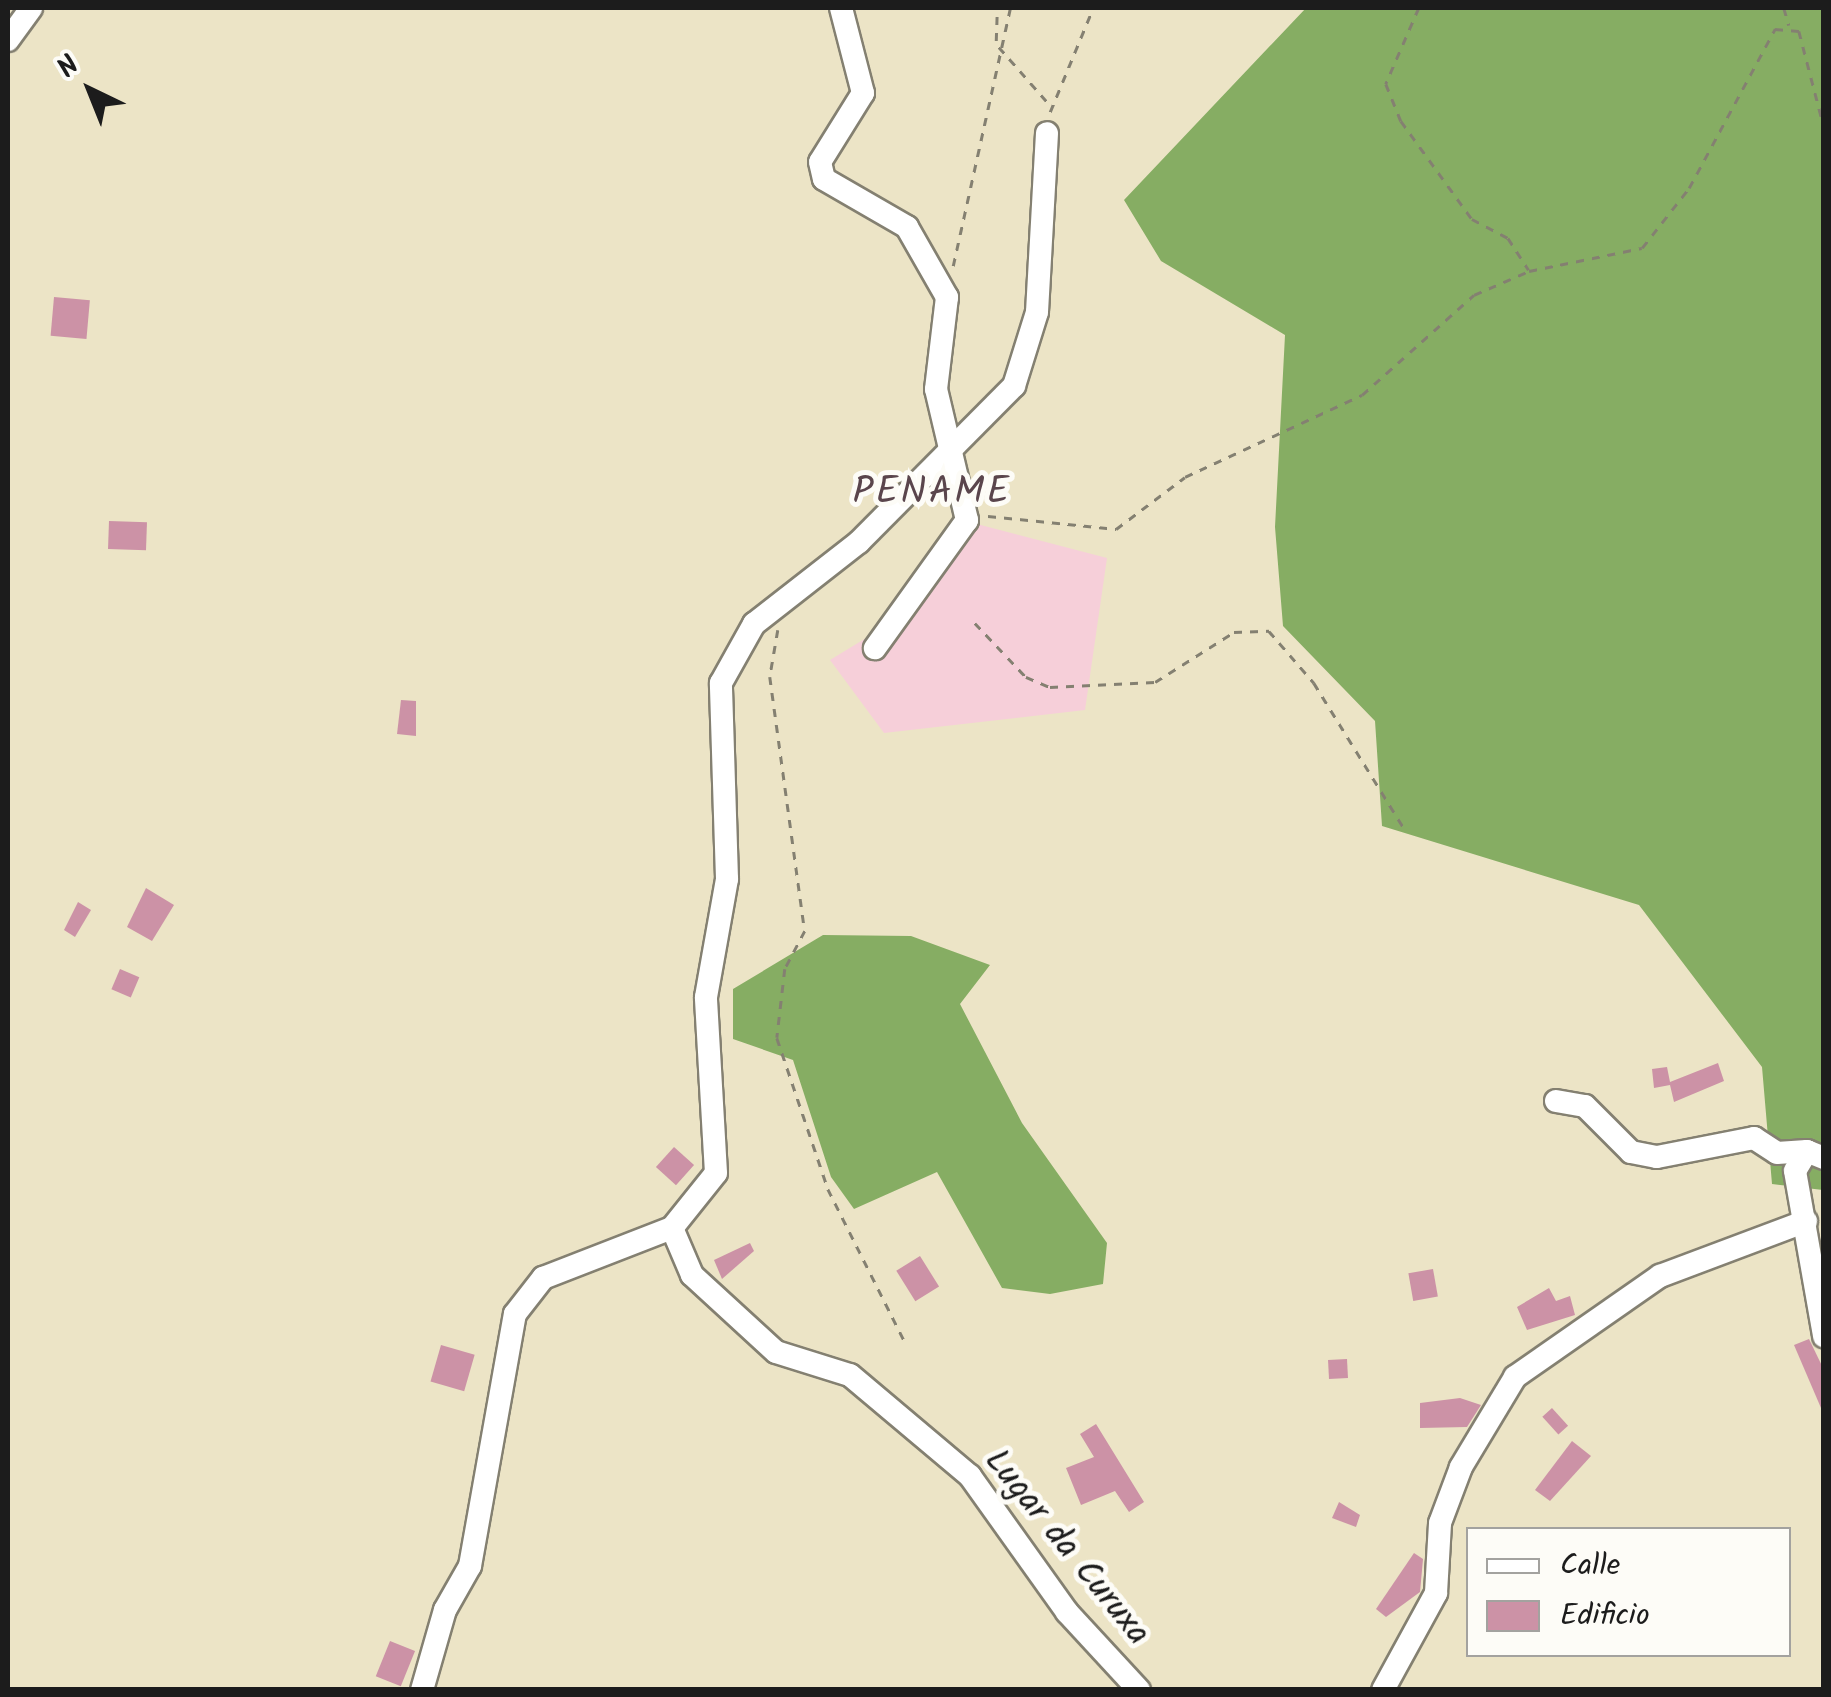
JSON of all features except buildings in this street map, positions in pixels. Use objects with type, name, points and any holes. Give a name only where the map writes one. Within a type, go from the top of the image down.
[{"type":"street","points":[[8,40],[31,8]]},
{"type":"street","points":[[841,8],[864,93],[820,162],[824,179],[907,227],[947,298],[936,389],[965,514],[875,648]]},
{"type":"street","points":[[422,1690],[445,1610],[470,1566],[515,1314],[544,1278],[672,1228],[716,1172],[706,997],[727,879],[721,683],[754,624],[949,458],[1000,404],[1028,352],[1047,133]]},
{"type":"street","points":[[1556,1101],[1584,1106],[1631,1152],[1657,1157],[1754,1138],[1777,1153],[1816,1154]]},
{"type":"street","points":[[1816,1154],[1795,1171],[1824,1336]]},
{"type":"street","points":[[1384,1690],[1436,1593],[1440,1523],[1460,1467],[1515,1377],[1592,1314],[1660,1276],[1806,1221]]},
{"type":"street","name":"Lugar da Curuxa","points":[[672,1228],[692,1275],[776,1352],[850,1375],[970,1476],[1066,1612],[1139,1690]]},
{"type":"path","points":[[997,8],[997,45],[1050,106]]},
{"type":"path","points":[[947,298],[997,45],[1010,8]]},
{"type":"path","points":[[1047,133],[1050,106],[1093,8]]},
{"type":"path","points":[[1419,8],[1386,84],[1396,109],[1436,176],[1472,219],[1508,238],[1530,271]]},
{"type":"path","points":[[1784,8],[1789,25],[1809,53],[1824,127]]},
{"type":"path","points":[[965,514],[1116,529],[1184,477],[1330,415],[1474,295],[1530,271],[1642,248],[1689,188],[1775,29],[1789,25]]},
{"type":"path","points":[[975,623],[1026,677],[1050,687],[1154,682],[1234,632],[1270,631],[1314,683],[1404,828]]},
{"type":"path","points":[[779,624],[770,677],[805,930],[786,969],[777,1038],[828,1190],[905,1342]]},
{"type":"shaded area","points":[[973,523],[1107,558],[1085,710],[884,733],[830,660],[876,632]]},
{"type":"green space","points":[[1306,8],[1823,8],[1823,1190],[1772,1184],[1762,1067],[1639,905],[1382,826],[1375,721],[1283,626],[1275,527],[1285,335],[1161,261],[1124,200]]},
{"type":"green space","points":[[823,935],[911,936],[990,965],[960,1004],[1022,1123],[1107,1243],[1103,1284],[1050,1294],[1002,1288],[937,1172],[854,1209],[831,1177],[793,1060],[733,1039],[733,989]]},
{"type":"district","name":"PENAME","points":[[932,494]]}]
